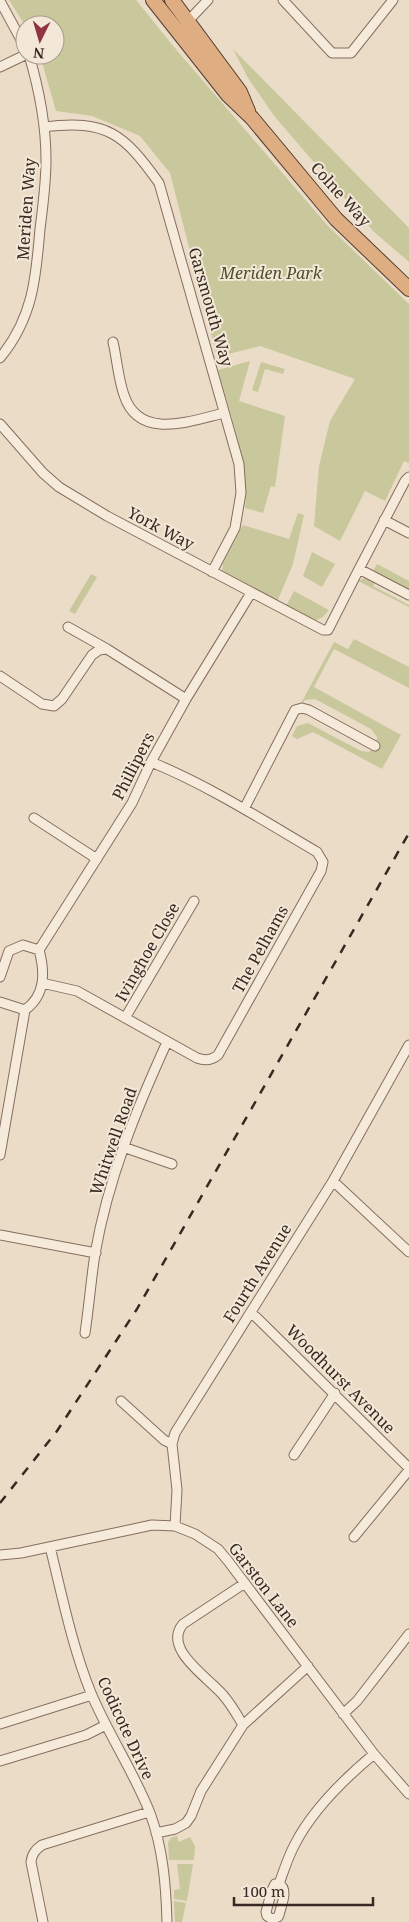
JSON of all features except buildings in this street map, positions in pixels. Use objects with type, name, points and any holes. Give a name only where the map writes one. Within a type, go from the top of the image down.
[{"type":"highway","name":"Colne Way","points":[[153,0],[228,95],[252,118],[336,219],[409,289]]},
{"type":"highway","name":"Colne Way","points":[[172,0],[240,92],[252,118]]},
{"type":"street","points":[[188,21],[208,0]]},
{"type":"street","points":[[283,0],[332,53],[351,53],[393,0]]},
{"type":"street","points":[[0,1],[15,29]]},
{"type":"street","points":[[0,67],[15,60]]},
{"type":"street","name":"Meriden Way","points":[[0,358],[20,328],[30,304],[36,280],[45,178],[44,127],[40,102],[30,65]]},
{"type":"street","name":"Garsmouth Way","points":[[44,127],[62,125],[91,126],[119,136],[137,154],[159,183],[239,464],[241,493],[235,528],[212,572]]},
{"type":"street","points":[[113,342],[124,396],[134,413],[146,422],[162,425],[179,424],[224,412]]},
{"type":"street","name":"York Way","points":[[2,429],[43,473],[59,487],[107,516],[323,630],[328,630],[359,569]]},
{"type":"street","points":[[409,477],[405,480],[359,569],[409,595]]},
{"type":"street","points":[[384,520],[409,533]]},
{"type":"street","name":"Phillipers","points":[[39,950],[132,804],[151,762],[186,699],[251,593]]},
{"type":"street","points":[[68,627],[107,649],[186,699]]},
{"type":"street","points":[[0,676],[42,704],[54,706],[62,699],[92,655],[98,650],[107,649]]},
{"type":"street","points":[[244,809],[295,710],[302,708],[309,710],[375,746]]},
{"type":"street","name":"The Pelhams","points":[[42,983],[77,991],[202,1060],[214,1058],[218,1055],[321,871],[323,862],[317,852],[244,809],[151,762]]},
{"type":"street","points":[[34,818],[97,859]]},
{"type":"street","name":"Ivinghoe Close","points":[[125,1018],[194,901]]},
{"type":"street","points":[[0,977],[9,951],[23,945],[39,950],[43,967],[42,983],[38,997],[25,1010],[0,1155]]},
{"type":"street","points":[[0,1002],[25,1010]]},
{"type":"street","name":"Whitwell Road","points":[[85,1333],[96,1253],[111,1188],[123,1148],[147,1086],[167,1042]]},
{"type":"street","name":"Fourth Avenue","points":[[172,1444],[175,1433],[333,1180],[409,1045]]},
{"type":"street","points":[[123,1148],[172,1164]]},
{"type":"street","points":[[333,1180],[409,1252]]},
{"type":"street","points":[[0,1235],[96,1253]]},
{"type":"street","name":"Woodhurst Avenue","points":[[250,1313],[335,1393],[409,1469]]},
{"type":"street","points":[[294,1455],[335,1393]]},
{"type":"street","points":[[121,1401],[164,1440],[172,1444],[177,1490],[175,1526]]},
{"type":"street","points":[[354,1538],[409,1469]]},
{"type":"street","name":"Garston Lane","points":[[0,1555],[21,1553],[152,1525],[175,1526],[208,1541],[228,1561],[374,1754],[409,1794]]},
{"type":"street","name":"Codicote Drive","points":[[50,1546],[81,1665],[106,1725],[149,1812],[156,1833],[165,1880],[167,1922]]},
{"type":"street","points":[[243,1724],[224,1696],[195,1670],[176,1638],[183,1624],[245,1583]]},
{"type":"street","points":[[343,1714],[357,1702],[409,1634]]},
{"type":"street","points":[[156,1833],[175,1830],[186,1823],[201,1792],[243,1724],[308,1666]]},
{"type":"street","points":[[0,1724],[92,1694]]},
{"type":"street","points":[[0,1761],[86,1735],[106,1725]]},
{"type":"street","points":[[279,1884],[294,1845],[311,1819],[352,1772],[374,1754]]},
{"type":"street","points":[[43,1922],[31,1862],[37,1848],[149,1812]]},
{"type":"green space","name":"Meriden Park","points":[[9,0],[136,0],[327,225],[409,304],[409,463],[404,461],[385,501],[365,491],[340,541],[314,526],[319,466],[330,421],[355,379],[260,346],[217,357],[170,173],[140,136],[92,116],[56,111],[43,65],[65,65],[65,15],[19,15]]},
{"type":"green space","points":[[233,49],[409,228],[409,262],[373,231],[275,117],[248,78]]},
{"type":"green space","points":[[250,361],[239,401],[285,416],[275,487],[271,486],[263,513],[245,508],[246,492],[242,457],[218,370]]},
{"type":"green space","points":[[261,362],[285,369],[283,374],[265,369],[258,392],[252,390]]},
{"type":"green space","points":[[298,513],[304,515],[293,564],[277,602],[225,574],[222,570],[223,563],[243,525],[289,539]]},
{"type":"green space","points":[[312,552],[335,564],[322,587],[303,576]]},
{"type":"green space","points":[[377,564],[409,581],[409,590],[373,571]]},
{"type":"green space","points":[[91,574],[97,577],[75,614],[69,611]]},
{"type":"green space","points":[[367,577],[376,581],[373,586],[409,605],[409,607],[358,581]]},
{"type":"green space","points":[[294,591],[329,610],[323,617],[314,621],[286,606]]},
{"type":"green space","points":[[354,639],[409,667],[409,688],[334,649],[314,687],[401,735],[382,769],[313,732],[297,739],[292,736],[297,726],[308,723],[361,751],[369,752],[375,746],[377,737],[371,729],[315,699],[305,700],[299,707],[334,642],[348,649]]},
{"type":"green space","points":[[177,1836],[179,1842],[190,1837],[195,1846],[194,1860],[169,1860],[168,1842],[172,1837]]},
{"type":"green space","points":[[177,1864],[193,1864],[187,1901],[174,1899],[174,1890],[180,1889]]},
{"type":"green space","points":[[174,1901],[186,1903],[182,1922],[175,1922]]},
{"type":"railway","points":[[0,1503],[57,1431],[137,1309],[409,833]]}]
